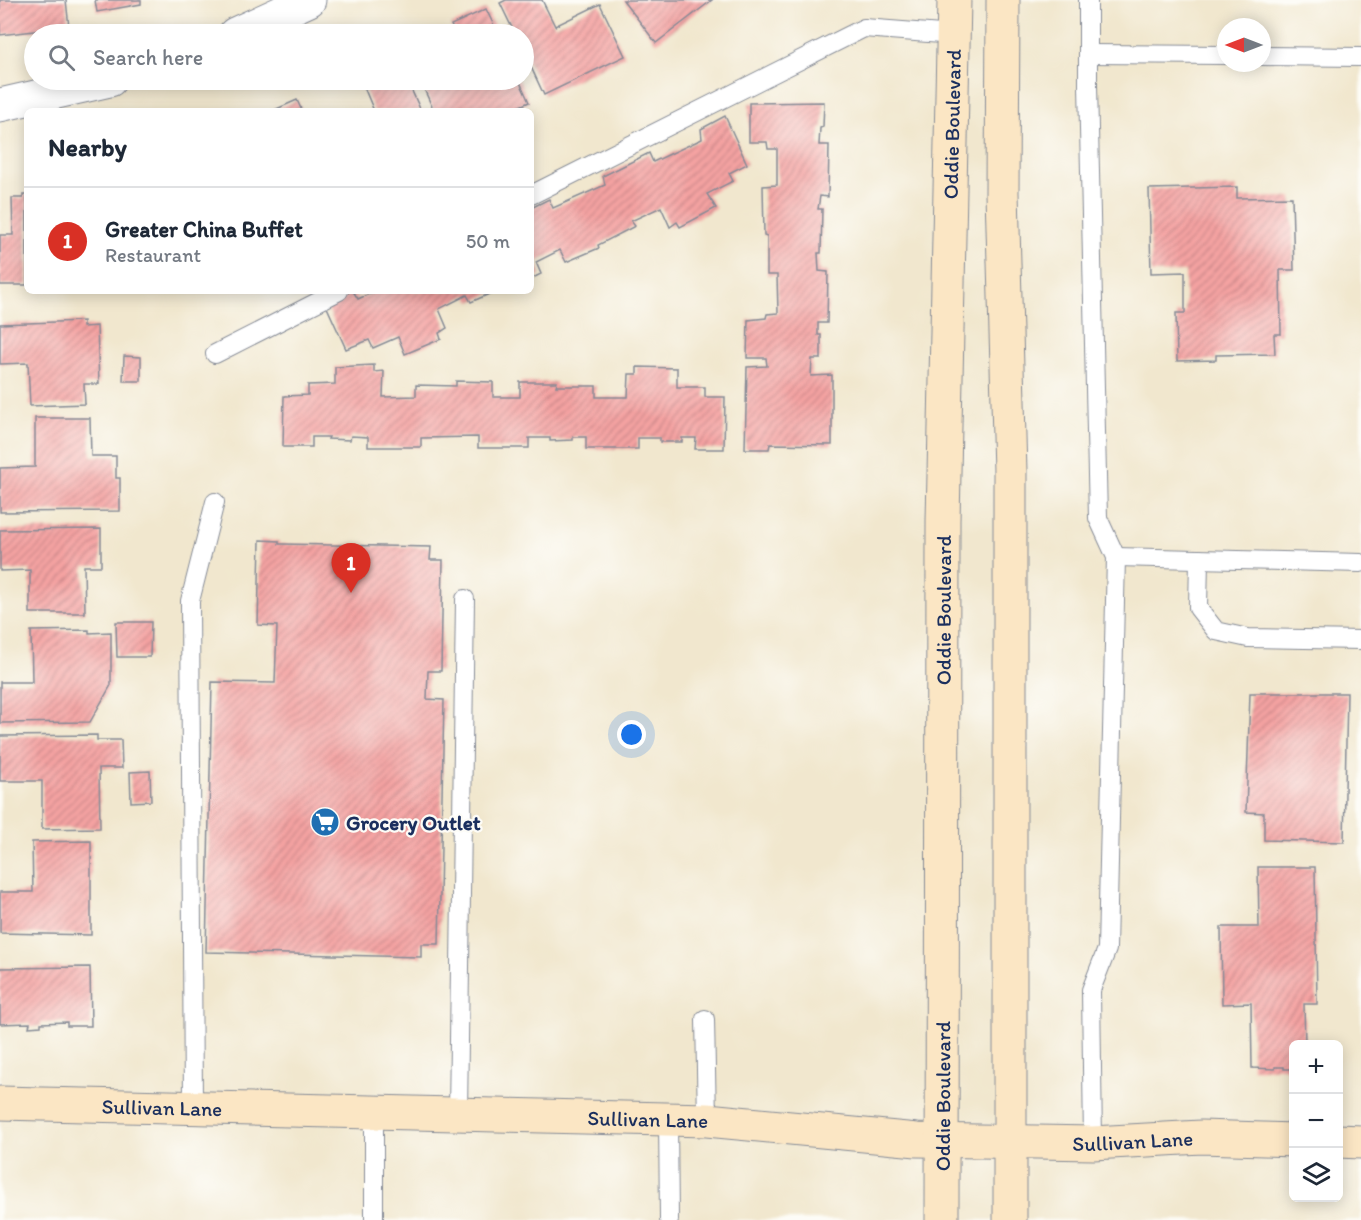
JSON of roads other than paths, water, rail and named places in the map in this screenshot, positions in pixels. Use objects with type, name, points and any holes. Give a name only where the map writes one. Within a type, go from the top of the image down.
[{"type":"main road","name":"Oddie Boulevard","points":[[942,1220],[943,522],[954,0]]},
{"type":"main road","points":[[1003,0],[1002,194],[1010,471],[1010,1220]]},
{"type":"main road","name":"Sullivan Lane","points":[[0,1103],[707,1120],[916,1140],[1093,1143],[1200,1137],[1289,1140]]},
{"type":"main road","points":[[1343,1141],[1361,1142]]},
{"type":"street","points":[[257,24],[309,0]]},
{"type":"street","points":[[0,105],[66,90]]},
{"type":"lane","points":[[1088,0],[1098,518],[1116,557],[1107,949],[1091,990],[1093,1143]]},
{"type":"lane","points":[[534,193],[864,28],[954,35]]},
{"type":"lane","points":[[1088,54],[1217,55]]},
{"type":"lane","points":[[1271,56],[1361,57]]},
{"type":"lane","points":[[215,354],[333,294]]},
{"type":"lane","points":[[193,1107],[190,601],[215,502]]},
{"type":"lane","points":[[1116,557],[1361,563]]},
{"type":"lane","points":[[1199,559],[1198,608],[1216,631],[1248,638],[1361,640]]},
{"type":"lane","points":[[458,1114],[465,598]]},
{"type":"lane","points":[[705,1019],[707,1120]]},
{"type":"lane","points":[[374,1112],[374,1220]]},
{"type":"lane","points":[[668,1119],[669,1220]]},
{"type":"place","name":"Greater China Buffet","points":[[351,593]]},
{"type":"place","name":"Grocery Outlet","points":[[325,822]]}]
